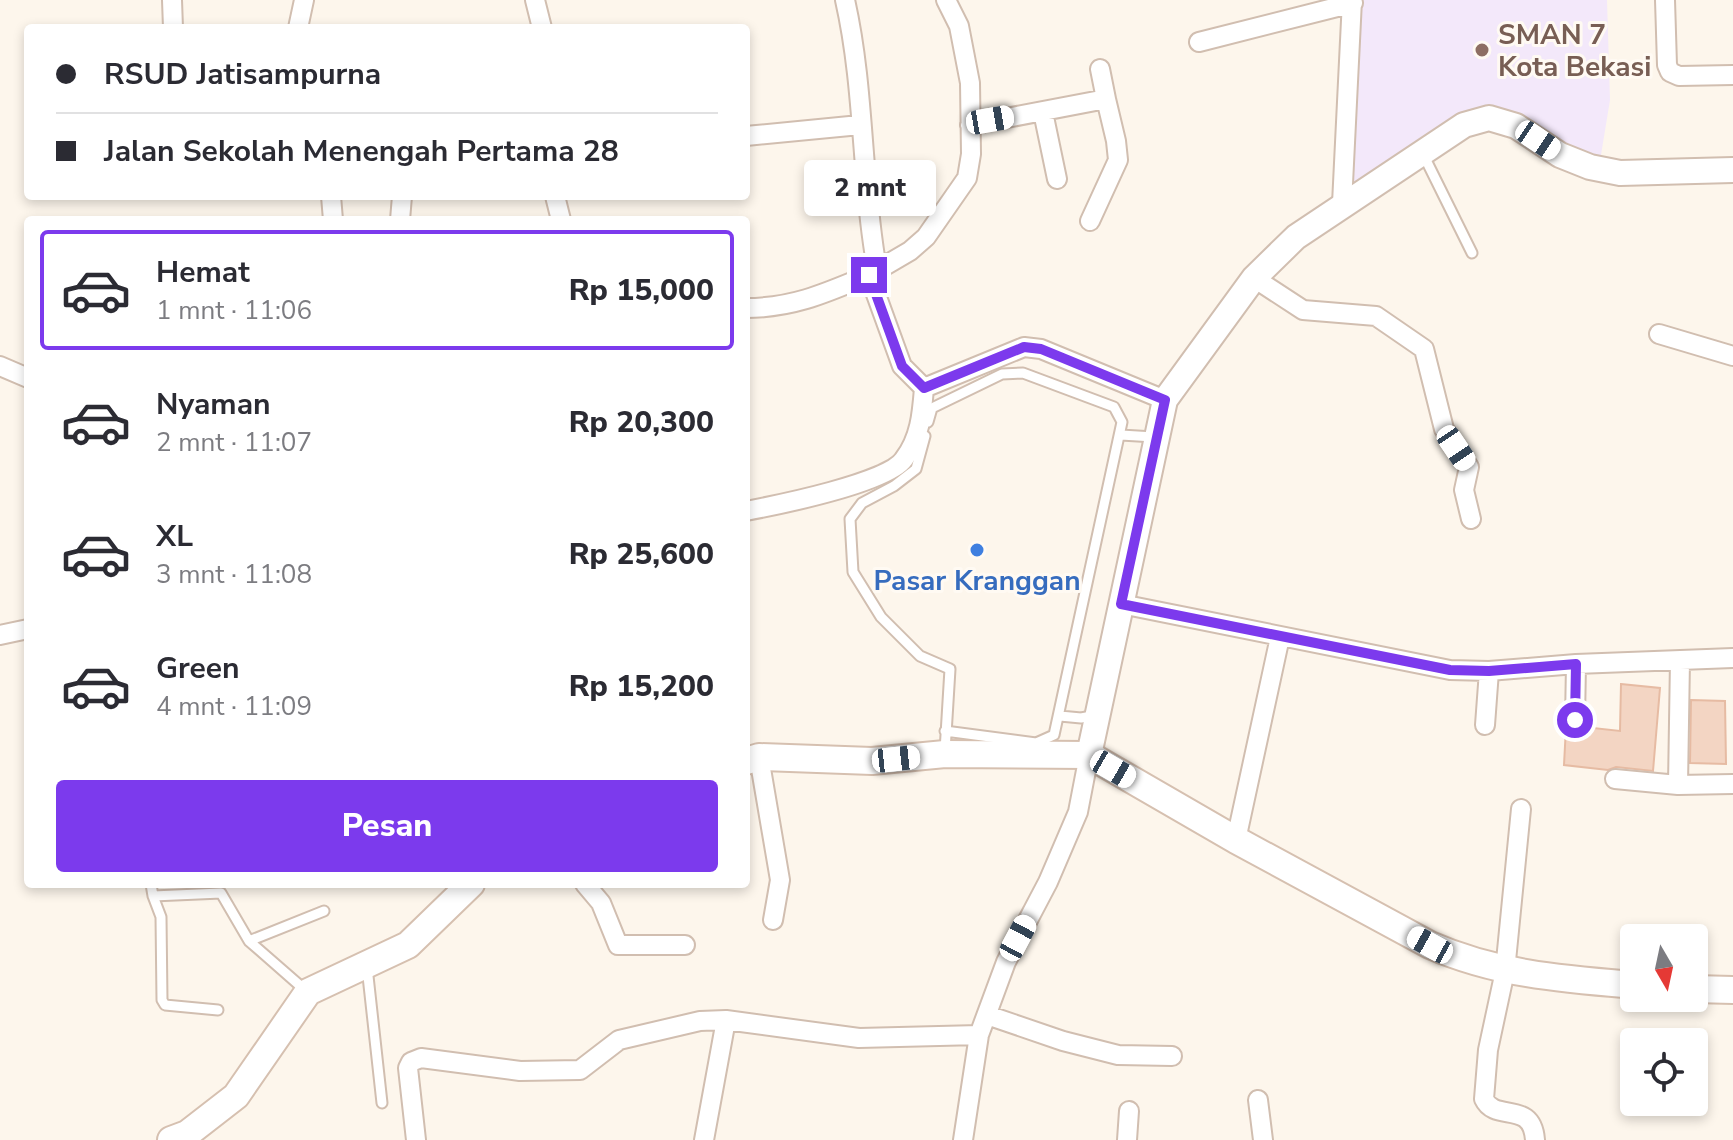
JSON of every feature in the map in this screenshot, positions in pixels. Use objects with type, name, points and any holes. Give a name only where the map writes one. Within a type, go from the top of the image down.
[{"type":"main road","points":[[752,759],[872,761],[945,742],[1089,755],[1236,840],[1430,945],[1505,971],[1620,983]]},
{"type":"main road","points":[[171,1140],[187,1134],[236,1096],[308,992],[408,945],[467,888]]},
{"type":"main road","points":[[1708,989],[1733,990]]},
{"type":"street","points":[[172,0],[173,24]]},
{"type":"street","points":[[299,24],[304,0]]},
{"type":"street","points":[[535,0],[541,24]]},
{"type":"street","points":[[750,510],[784,504],[887,473],[904,461],[921,426],[924,388],[902,366],[873,272],[860,125],[860,81],[845,0]]},
{"type":"street","points":[[750,308],[775,308],[810,299],[873,272],[910,251],[926,237],[967,178],[971,154],[970,83],[959,26],[946,0]]},
{"type":"street","points":[[1665,0],[1667,65],[1670,72],[1679,76],[1733,75]]},
{"type":"street","points":[[1199,42],[1352,2],[1342,204]]},
{"type":"street","points":[[1090,221],[1118,160],[1100,69]]},
{"type":"street","points":[[970,125],[1106,99]]},
{"type":"street","points":[[1043,112],[1057,179]]},
{"type":"street","points":[[963,1140],[979,1035],[1006,962],[1048,882],[1078,812],[1165,400],[1254,278],[1296,237],[1342,204],[1464,125],[1489,118],[1516,126],[1560,155],[1590,167],[1620,173],[1733,170]]},
{"type":"street","points":[[750,136],[860,125]]},
{"type":"street","points":[[1254,278],[1303,310],[1376,316],[1424,349],[1444,429],[1469,467],[1464,490],[1471,519]]},
{"type":"street","points":[[1659,334],[1733,356]]},
{"type":"street","points":[[924,388],[1024,347],[1041,349],[1165,400]]},
{"type":"street","points":[[0,366],[24,376]]},
{"type":"street","points":[[1121,604],[1450,670],[1489,671],[1733,658]]},
{"type":"street","points":[[0,635],[24,630]]},
{"type":"street","points":[[1236,840],[1280,637]]},
{"type":"street","points":[[1678,785],[1680,660]]},
{"type":"street","points":[[1575,720],[1576,664]]},
{"type":"street","points":[[1485,725],[1489,671]]},
{"type":"street","points":[[752,759],[780,880],[773,920]]},
{"type":"street","points":[[1615,779],[1678,785],[1733,784]]},
{"type":"street","points":[[1521,809],[1505,971],[1488,1050],[1484,1099],[1486,1105],[1525,1117],[1534,1128],[1535,1140]]},
{"type":"street","points":[[588,888],[601,903],[618,945],[685,945]]},
{"type":"street","points":[[987,1015],[1063,1041],[1118,1055],[1172,1056]]},
{"type":"street","points":[[416,1140],[408,1068],[411,1062],[421,1058],[520,1071],[580,1070],[619,1040],[700,1021],[726,1020],[859,1038],[979,1035]]},
{"type":"street","points":[[704,1140],[726,1020]]},
{"type":"street","points":[[1258,1100],[1263,1140]]},
{"type":"street","points":[[1127,1140],[1129,1111]]},
{"type":"lane","points":[[1422,151],[1472,253]]},
{"type":"lane","points":[[1023,373],[1114,407],[1122,422],[1060,716],[1054,735],[1036,743],[945,742],[950,669],[920,656],[881,617],[853,572],[850,519],[862,503],[894,486],[916,469],[932,408],[1002,374],[1023,373]]},
{"type":"lane","points":[[1121,435],[1157,436]]},
{"type":"lane","points":[[1060,716],[1081,718],[1097,715]]},
{"type":"lane","points":[[152,888],[161,917],[162,1000],[165,1005],[218,1010]]},
{"type":"lane","points":[[153,896],[221,889],[249,941],[308,992]]},
{"type":"lane","points":[[249,941],[324,911]]},
{"type":"lane","points":[[366,964],[382,1103]]},
{"type":"shaded area","name":"SMAN 7 Kota Bekasi","points":[[1358,0],[1607,0],[1610,100],[1600,161],[1501,118],[1352,192],[1349,182]]},
{"type":"building","points":[[1621,684],[1660,688],[1653,771],[1564,765],[1566,727],[1574,732],[1584,727],[1620,731]]},
{"type":"building","points":[[1691,700],[1725,701],[1726,764],[1690,763]]},
{"type":"place","name":"SMAN 7 Kota Bekasi","points":[[1482,50]]},
{"type":"place","name":"Pasar Kranggan","points":[[977,550]]},
{"type":"route","points":[[869,275],[902,366],[924,388],[1024,347],[1041,349],[1165,400],[1121,604],[1450,670],[1489,671],[1576,664],[1575,720]]}]
